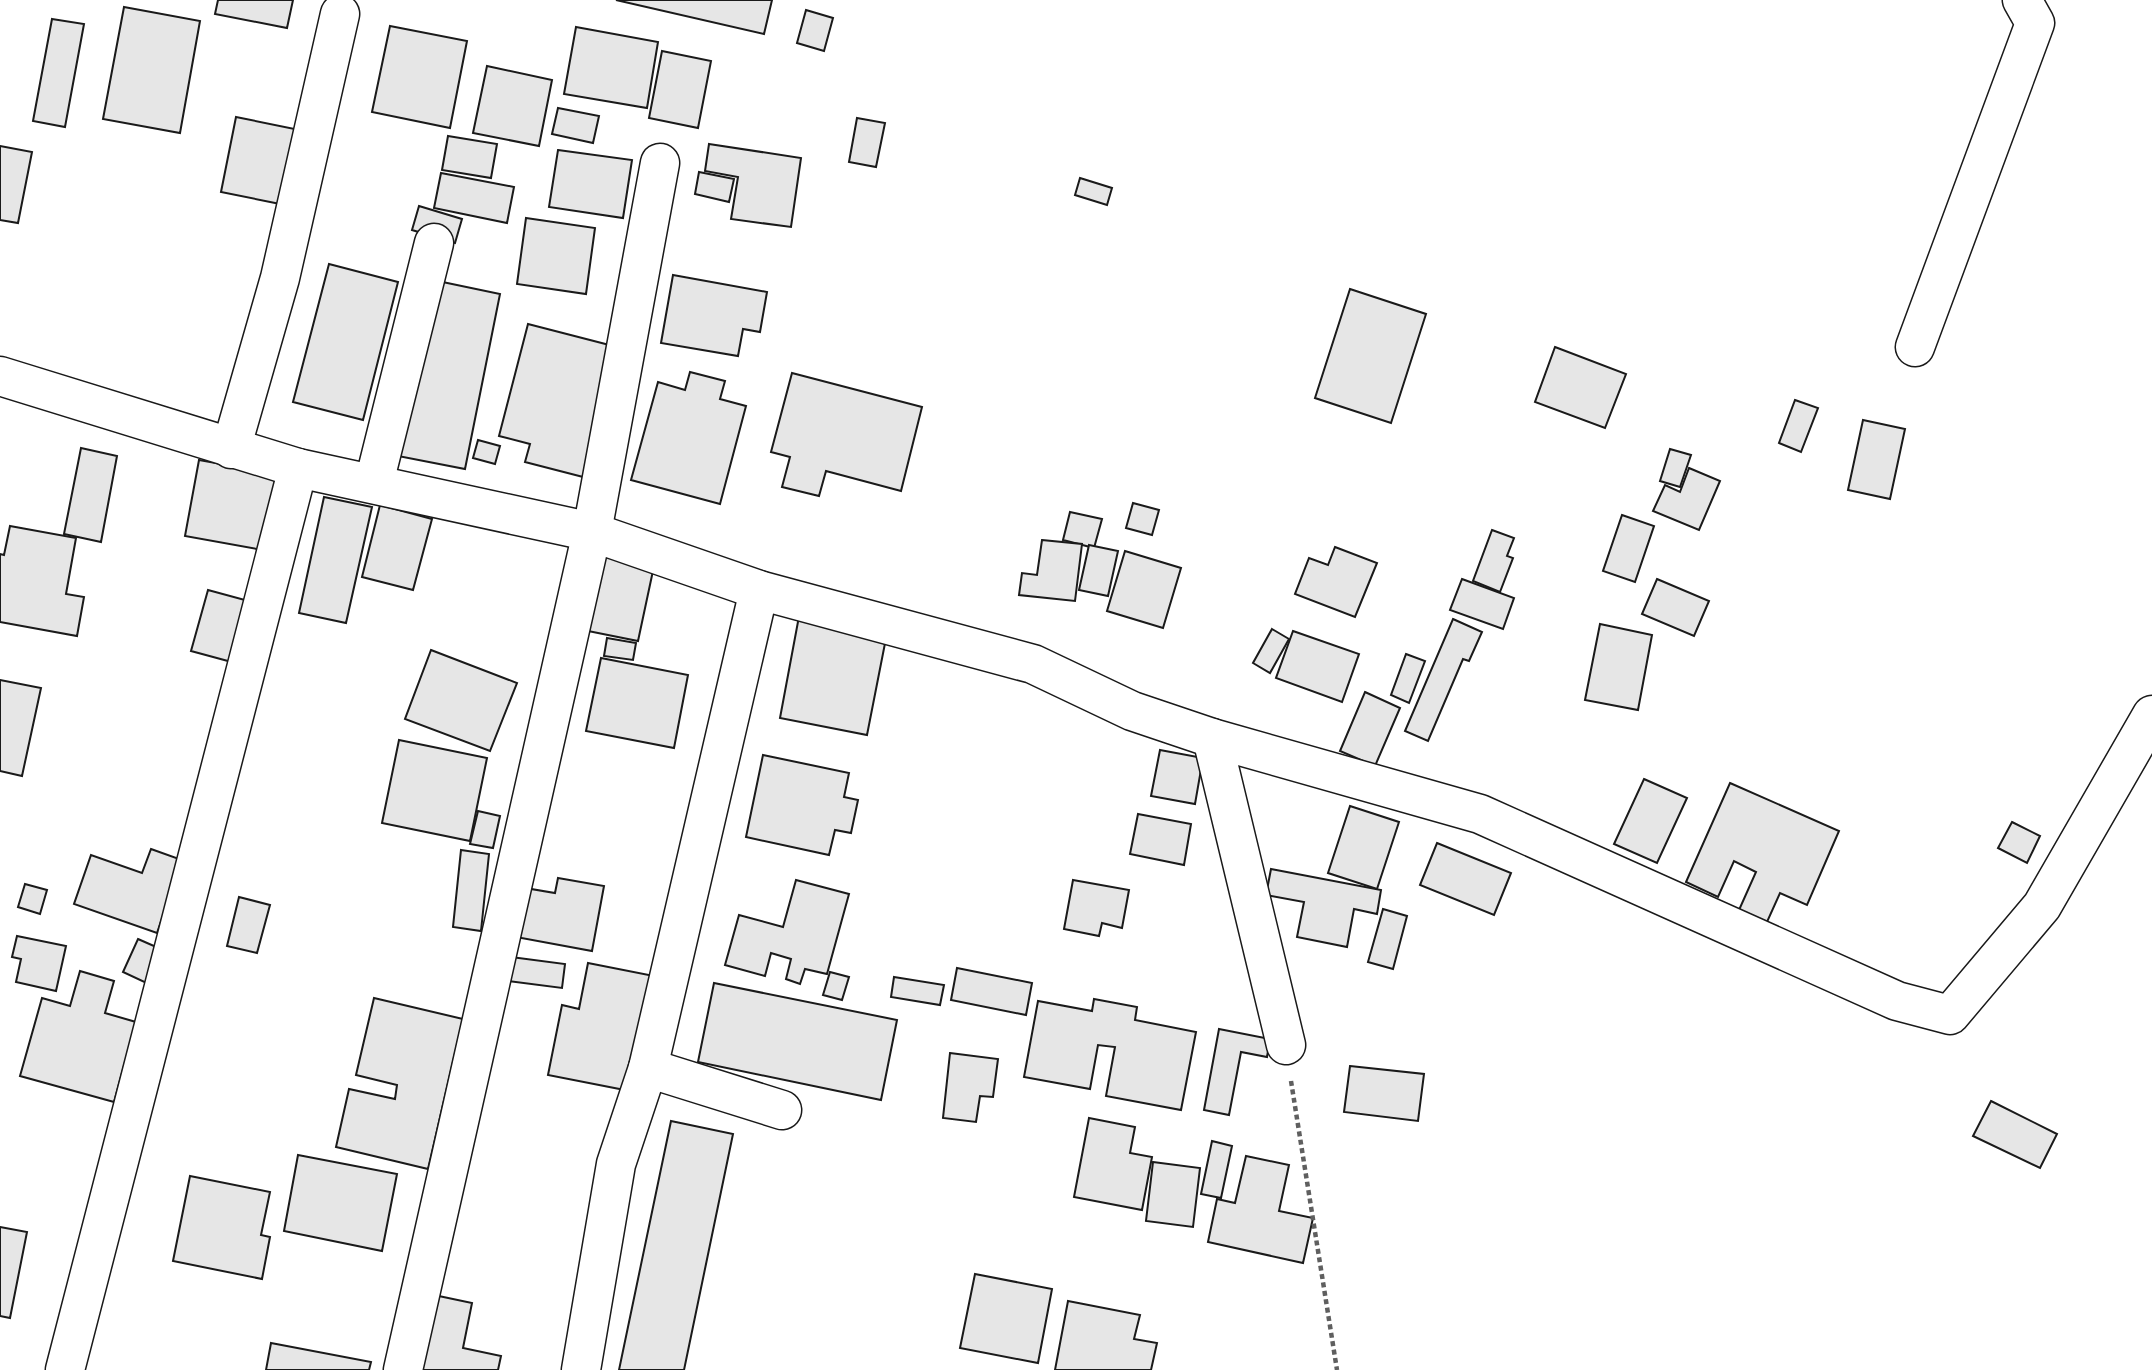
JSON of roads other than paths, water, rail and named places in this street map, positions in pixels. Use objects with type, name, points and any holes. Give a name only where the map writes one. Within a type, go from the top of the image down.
[{"type":"street","points":[[1915,347],[2035,23],[2022,0]]},
{"type":"street","points":[[230,449],[280,278],[340,14]]},
{"type":"street","points":[[403,1370],[592,532],[660,163]]},
{"type":"street","points":[[374,483],[434,243]]},
{"type":"street","points":[[0,376],[298,468],[592,532],[759,590],[1033,664],[1132,711],[1212,738],[1480,814],[1897,1001],[1950,1015],[2042,906],[2152,715]]},
{"type":"street","points":[[65,1370],[298,468]]},
{"type":"street","points":[[581,1370],[617,1164],[648,1068],[759,590]]},
{"type":"street","points":[[1212,738],[1286,1045]]},
{"type":"street","points":[[648,1068],[782,1110]]}]
